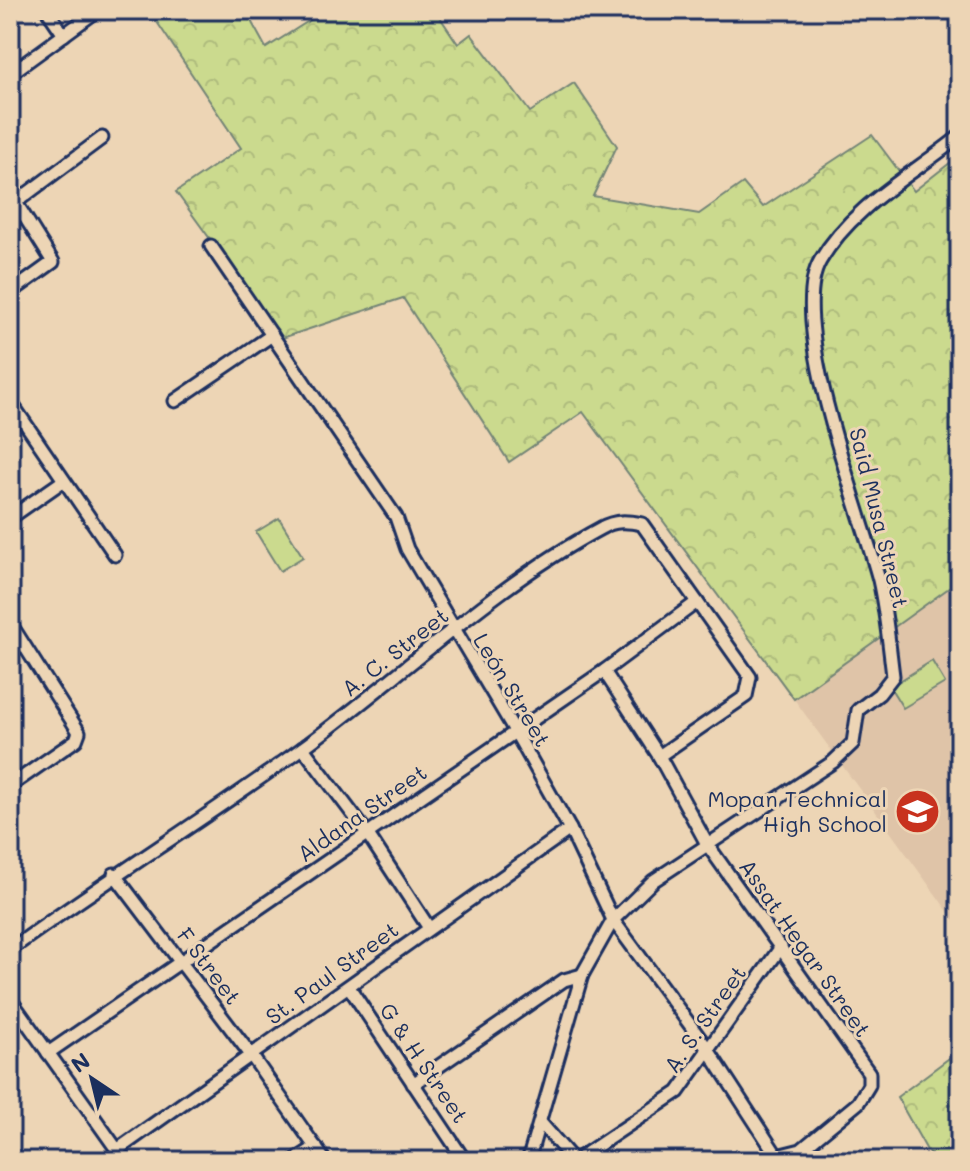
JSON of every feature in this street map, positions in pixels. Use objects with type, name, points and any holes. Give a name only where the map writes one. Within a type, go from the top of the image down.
[{"type":"street","points":[[47,10],[64,35]]},
{"type":"street","points":[[10,74],[98,10]]},
{"type":"street","name":"Said Musa Street","points":[[528,1161],[582,975],[613,920],[653,881],[833,762],[853,743],[858,710],[879,694],[893,676],[880,583],[815,354],[809,310],[812,283],[818,264],[841,229],[960,136]]},
{"type":"street","points":[[10,293],[53,262],[13,198],[102,138]]},
{"type":"street","name":"León Street","points":[[211,246],[396,517],[407,549],[570,829],[613,920],[707,1048],[774,1158]]},
{"type":"street","points":[[175,401],[272,335]]},
{"type":"street","points":[[10,401],[115,555]]},
{"type":"street","points":[[10,518],[63,481]]},
{"type":"street","name":"A. C. Street","points":[[10,950],[114,874],[303,748],[525,577],[603,526],[625,520],[642,524],[750,677],[746,696],[659,756]]},
{"type":"street","name":"Aldana Street","points":[[48,1053],[604,671],[697,602]]},
{"type":"street","points":[[10,623],[79,732],[76,740],[10,786]]},
{"type":"street","name":"Assat Hegar Street","points":[[604,671],[659,756],[707,844],[869,1073],[869,1085],[858,1103],[801,1150]]},
{"type":"street","points":[[303,748],[367,833],[429,928]]},
{"type":"street","name":"St. Paul Street","points":[[117,1150],[570,829]]},
{"type":"street","name":"F Street","points":[[114,874],[251,1055],[325,1161]]},
{"type":"street","name":"A. S. Street","points":[[574,1161],[678,1092],[781,947]]},
{"type":"street","points":[[413,1084],[564,980],[582,975]]},
{"type":"street","name":"G & H Street","points":[[349,987],[465,1161]]},
{"type":"street","points":[[10,999],[125,1161]]},
{"type":"street","points":[[540,1122],[574,1161]]},
{"type":"street","points":[[294,1161],[316,1147]]},
{"type":"street","points":[[774,1158],[801,1150],[809,1161]]},
{"type":"shaded area","name":"Mopan Technical High School","points":[[953,585],[960,592],[960,928],[794,699]]},
{"type":"green space","points":[[149,10],[245,10],[266,48],[326,10],[435,10],[458,44],[471,34],[530,112],[574,83],[617,146],[593,196],[699,214],[743,183],[763,207],[872,135],[914,191],[960,155],[960,592],[953,585],[794,699],[583,412],[509,462],[403,298],[282,338],[176,192],[241,148]]},
{"type":"green space","points":[[279,518],[303,557],[280,571],[256,532]]},
{"type":"green space","points":[[932,661],[945,683],[903,708],[890,687]]},
{"type":"green space","points":[[960,1050],[960,1161],[933,1161],[897,1097]]},
{"type":"place","name":"Mopan Technical High School","points":[[918,812]]}]
